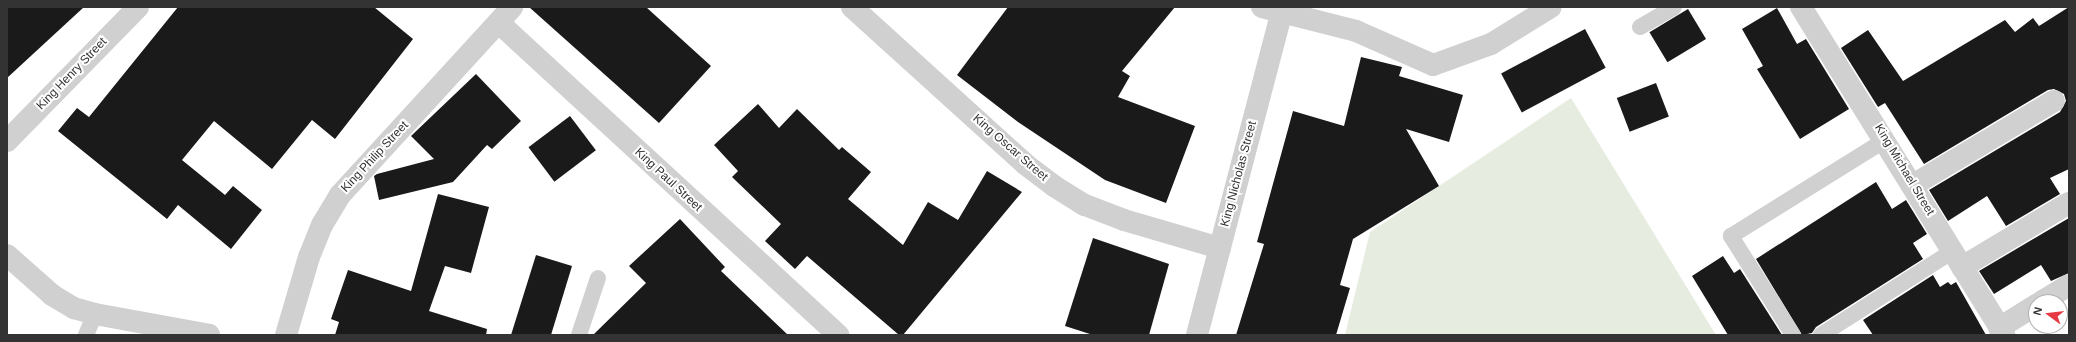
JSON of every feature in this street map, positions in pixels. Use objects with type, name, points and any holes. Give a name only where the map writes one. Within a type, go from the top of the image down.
[{"type":"street","name":"King Henry Street","points":[[7,141],[138,7]]},
{"type":"street","name":"King Oscar Street","points":[[852,7],[1025,164],[1054,186],[1085,205],[1124,220],[1220,248]]},
{"type":"street","points":[[1271,10],[1356,30],[1433,65],[1491,44],[1551,7]]},
{"type":"street","name":"King Michael Street","points":[[1805,8],[2002,331]]},
{"type":"street","name":"King Nicholas Street","points":[[1197,335],[1220,248],[1271,10]]},
{"type":"street","name":"King Philip Street","points":[[286,335],[309,258],[340,195],[505,15]]},
{"type":"street","name":"King Paul Street","points":[[505,15],[838,335]]},
{"type":"street","points":[[1913,185],[2054,101]]},
{"type":"street","points":[[1957,259],[2069,203]]},
{"type":"street","points":[[7,255],[52,295],[74,308],[95,314],[209,335]]},
{"type":"street","points":[[2054,294],[2069,285]]},
{"type":"street","points":[[2002,331],[2028,311]]},
{"type":"lane","points":[[1640,27],[1674,7]]},
{"type":"lane","points":[[1793,335],[1731,236],[1885,140]]},
{"type":"lane","points":[[1821,335],[1957,259]]},
{"type":"lane","points":[[579,335],[598,278]]},
{"type":"lane","points":[[86,335],[95,314]]},
{"type":"shaded area","points":[[1571,98],[1716,335],[1345,335],[1370,232]]},
{"type":"building","points":[[7,7],[84,7],[7,78]]},
{"type":"building","points":[[178,7],[374,7],[413,39],[335,139],[312,120],[272,169],[214,121],[182,160],[225,195],[233,186],[262,210],[231,249],[178,205],[167,219],[58,131],[77,108],[89,117]]},
{"type":"building","points":[[529,7],[646,7],[711,66],[659,123]]},
{"type":"building","points":[[1008,7],[1175,7],[1122,71],[1130,76],[1118,97],[1195,126],[1166,203],[1105,180],[1018,122],[957,75]]},
{"type":"building","points":[[2069,7],[2069,169],[2050,178],[2060,194],[2006,226],[1987,196],[1948,221],[1929,190],[2060,112],[2066,101],[2064,94],[2054,89],[2048,90],[1924,164],[1885,103],[1878,107],[1841,48],[1868,30],[1903,81],[2005,20],[2015,32],[2033,18],[2039,26]]},
{"type":"building","points":[[1777,8],[1797,44],[1806,39],[1849,109],[1800,139],[1757,69],[1763,66],[1742,29]]},
{"type":"building","points":[[1688,9],[1706,39],[1667,62],[1649,32]]},
{"type":"building","points":[[1585,29],[1606,68],[1522,112],[1501,74]]},
{"type":"building","points":[[1361,57],[1402,67],[1399,76],[1463,95],[1449,142],[1406,129],[1439,186],[1353,239],[1340,285],[1350,288],[1336,335],[1236,335],[1264,244],[1257,242],[1293,111],[1344,126]]},
{"type":"building","points":[[476,74],[521,121],[492,149],[487,145],[453,182],[379,200],[374,176],[434,159],[411,136]]},
{"type":"building","points":[[1656,83],[1669,117],[1630,132],[1617,98]]},
{"type":"building","points":[[758,104],[779,128],[797,109],[839,150],[842,147],[871,172],[848,199],[903,245],[928,202],[958,220],[987,171],[1022,192],[903,335],[899,335],[807,256],[795,269],[765,241],[781,224],[732,177],[738,171],[714,145]]},
{"type":"building","points":[[570,116],[596,150],[554,182],[528,147]]},
{"type":"building","points":[[1876,182],[1892,209],[1906,200],[1927,234],[1913,243],[1923,259],[1816,327],[1812,333],[1802,335],[1756,259]]},
{"type":"building","points":[[438,194],[489,207],[471,273],[445,266],[429,311],[487,329],[486,335],[335,335],[339,322],[331,319],[348,270],[411,291]]},
{"type":"building","points":[[2069,218],[2069,273],[2051,281],[2041,265],[1994,294],[1979,271]]},
{"type":"building","points":[[680,219],[725,267],[721,271],[788,335],[593,335],[646,283],[629,266]]},
{"type":"building","points":[[1093,238],[1169,264],[1149,335],[1093,335],[1065,326]]},
{"type":"building","points":[[536,255],[572,266],[551,335],[511,335]]},
{"type":"building","points":[[1723,256],[1734,273],[1740,269],[1782,335],[1728,335],[1692,276]]},
{"type":"building","points":[[1933,275],[1940,287],[1948,282],[1951,285],[1956,282],[1986,335],[1873,335],[1863,320]]}]
